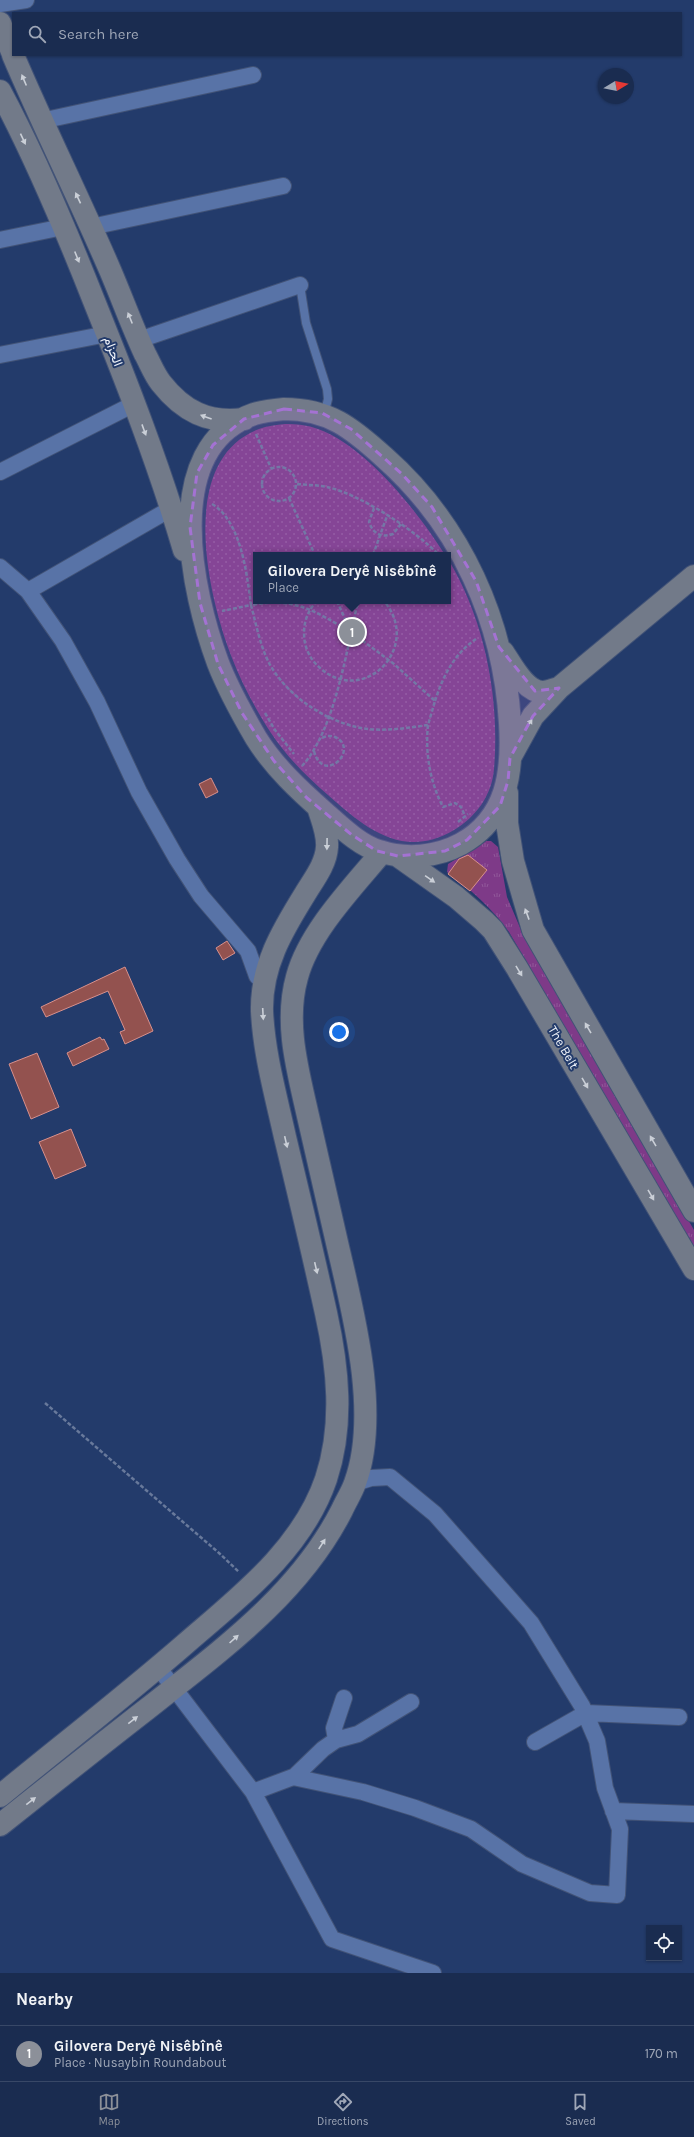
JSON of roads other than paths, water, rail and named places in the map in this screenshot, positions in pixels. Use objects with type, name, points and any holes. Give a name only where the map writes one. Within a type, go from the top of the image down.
[{"type":"main road","name":"الحزام","points":[[0,23],[12,52]]},
{"type":"main road","name":"الحزام","points":[[14,56],[41,121],[91,227],[139,340],[160,382],[180,403],[206,418],[253,428]]},
{"type":"main road","name":"الحزام","points":[[0,91],[6,117],[64,227],[134,404],[172,508],[216,616]]},
{"type":"main road","points":[[216,616],[194,572],[190,527],[194,484],[202,464],[213,445],[228,430],[253,428],[284,409],[312,411],[324,414],[351,429],[367,442],[402,474],[432,507],[458,547],[476,581],[489,615],[488,646],[507,691],[510,758],[506,808],[509,842],[518,885],[533,930],[694,1211]]},
{"type":"main road","points":[[510,758],[534,716],[559,688],[690,581]]},
{"type":"main road","name":"The Belt","points":[[216,616],[218,664],[235,700],[258,740],[299,768],[317,806],[352,836],[370,847],[390,854],[456,897],[493,930],[522,975],[694,1269]]},
{"type":"main road","points":[[488,646],[535,691],[544,692],[559,688]]},
{"type":"main road","points":[[0,1825],[174,1688],[268,1609],[303,1571],[335,1524],[355,1483],[364,1440],[365,1388],[354,1317],[295,1053],[292,1002],[297,977],[305,955],[324,924],[390,854],[428,855],[445,851],[467,840],[493,816],[500,806],[508,781]]},
{"type":"main road","points":[[0,1796],[158,1667],[252,1586],[291,1540],[317,1500],[332,1456],[338,1415],[338,1390],[332,1341],[269,1066],[262,1011],[264,983],[272,952],[325,858],[327,836],[317,806]]},
{"type":"street","points":[[0,4],[26,0]]},
{"type":"street","points":[[41,121],[253,75]]},
{"type":"street","points":[[91,227],[283,186]]},
{"type":"street","points":[[0,240],[64,227]]},
{"type":"street","points":[[139,340],[300,285]]},
{"type":"street","points":[[0,355],[107,334]]},
{"type":"street","points":[[0,472],[134,404]]},
{"type":"street","points":[[28,591],[172,508]]},
{"type":"street","points":[[0,568],[28,591],[78,666],[112,732],[139,792],[177,859],[201,896],[248,951],[257,976],[264,983]]},
{"type":"street","points":[[294,1777],[363,1792],[415,1808],[471,1829],[522,1864],[590,1893],[617,1895],[620,1828],[605,1788],[597,1741],[586,1714],[531,1623],[435,1514],[390,1477],[371,1478],[355,1483]]},
{"type":"street","points":[[158,1667],[253,1792],[332,1939],[433,1973]]},
{"type":"street","points":[[336,1740],[334,1728],[344,1698]]},
{"type":"street","points":[[253,1792],[268,1785],[294,1777],[323,1749],[336,1740],[358,1734],[411,1702]]},
{"type":"street","points":[[535,1742],[586,1714],[679,1717]]},
{"type":"street","points":[[613,1812],[694,1814]]},
{"type":"lane","points":[[300,285],[306,322],[327,389],[328,400],[324,414]]},
{"type":"place","name":"Gilovera Deryê Nisêbînê","points":[[352,632]]}]
